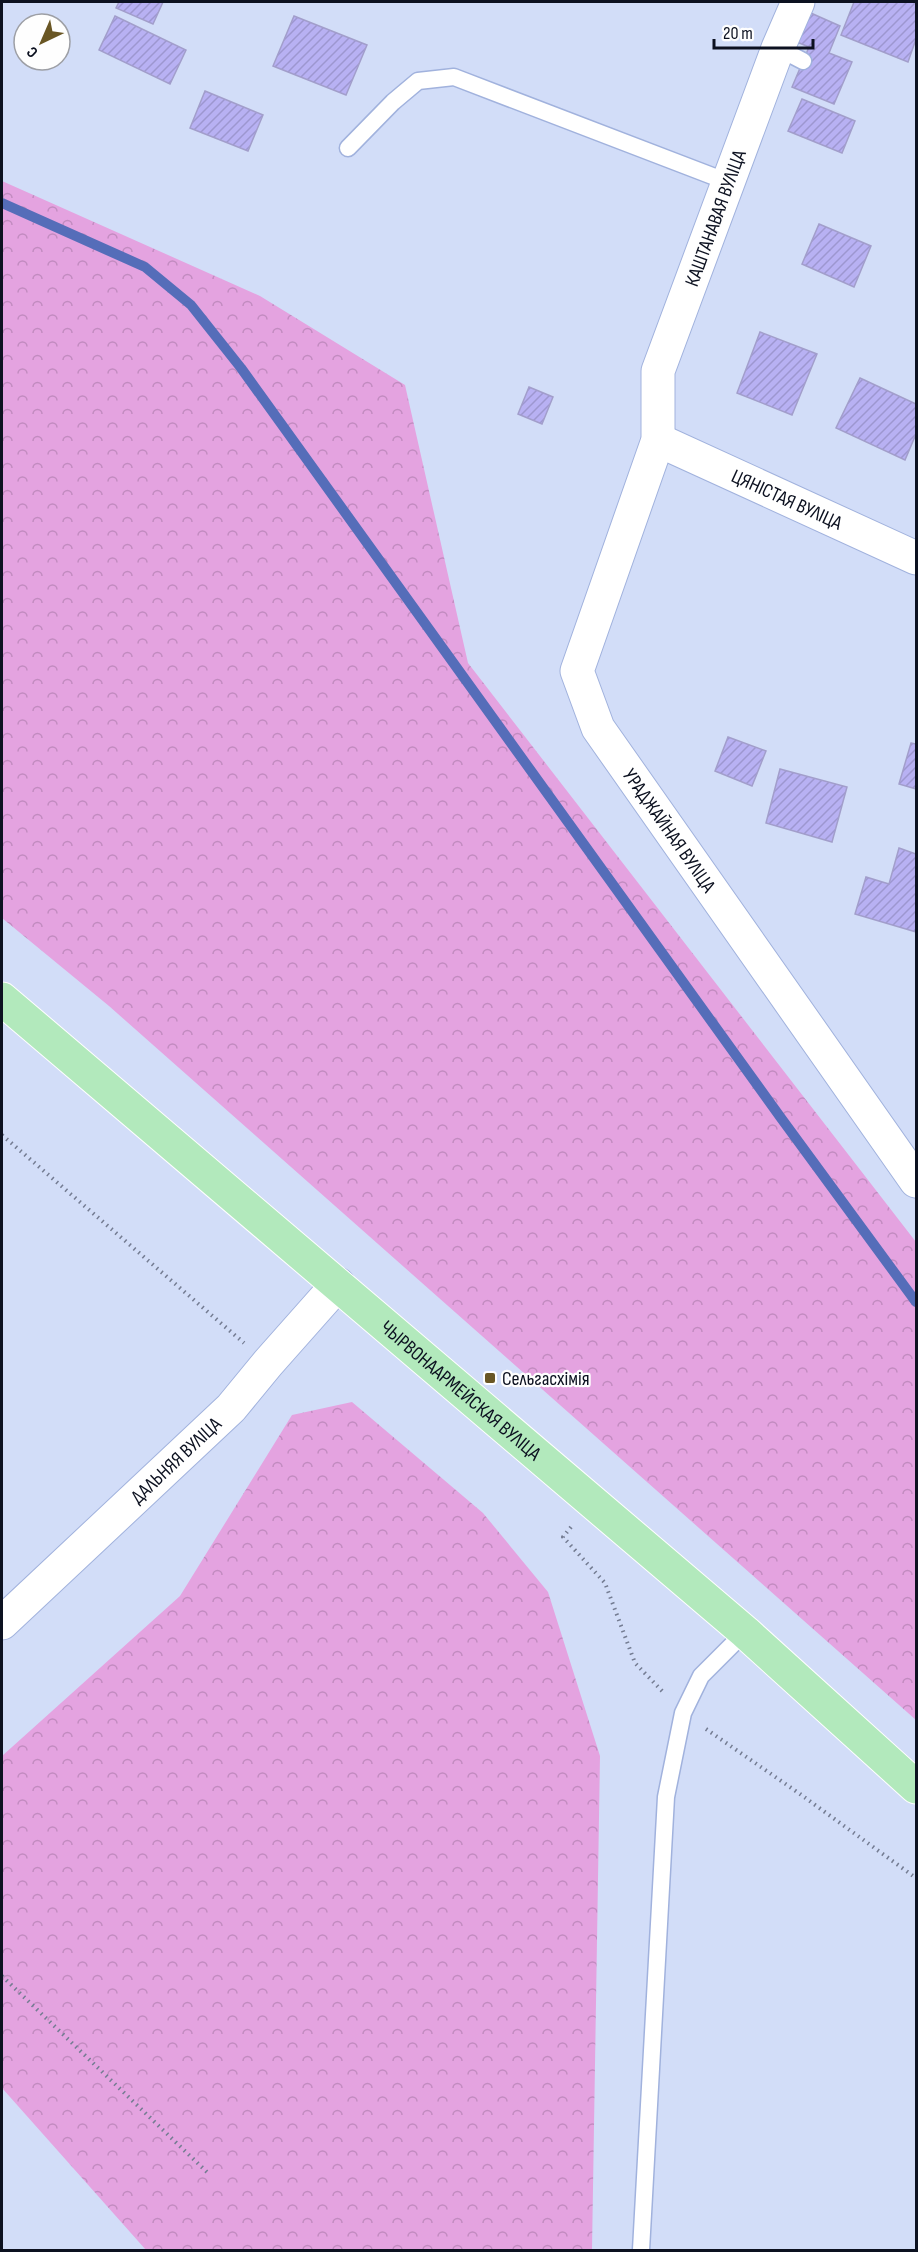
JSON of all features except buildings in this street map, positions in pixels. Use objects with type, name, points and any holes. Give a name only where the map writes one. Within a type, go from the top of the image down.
[{"type":"main road","name":"ЧЫРВОНААРМЕЙСКАЯ ВУЛІЦА","points":[[2,999],[745,1632],[916,1787]]},
{"type":"street","name":"КАШТАНАВАЯ ВУЛІЦА","points":[[658,440],[658,371],[728,182],[790,55],[798,2]]},
{"type":"street","name":"ЦЯНІСТАЯ ВУЛІЦА","points":[[658,440],[916,558]]},
{"type":"street","name":"УРАДЖАЙНАЯ ВУЛІЦА","points":[[658,440],[577,670],[598,728],[916,1181]]},
{"type":"street","name":"ДАЛЬНЯЯ ВУЛІЦА","points":[[2,1623],[231,1408],[338,1284]]},
{"type":"lane","points":[[348,148],[393,102],[418,81],[453,77],[728,182]]},
{"type":"lane","points":[[640,2250],[666,1797],[683,1713],[701,1676],[745,1632]]},
{"type":"path","points":[[2,1135],[268,1363]]},
{"type":"path","points":[[592,1501],[563,1537],[605,1584],[635,1663],[683,1713],[916,1878]]},
{"type":"path","points":[[2,1976],[209,2174]]},
{"type":"green space","points":[[2,181],[260,296],[405,385],[468,663],[916,1242],[916,1720],[109,1006],[2,918]]},
{"type":"green space","points":[[352,1402],[483,1513],[548,1592],[600,1756],[592,2250],[146,2250],[2,2088],[2,1756],[180,1596],[292,1415]]},
{"type":"waterway","points":[[2,203],[145,267],[191,305],[241,368],[916,1302]]},
{"type":"place","name":"Сельгасхімія","points":[[490,1378]]}]
